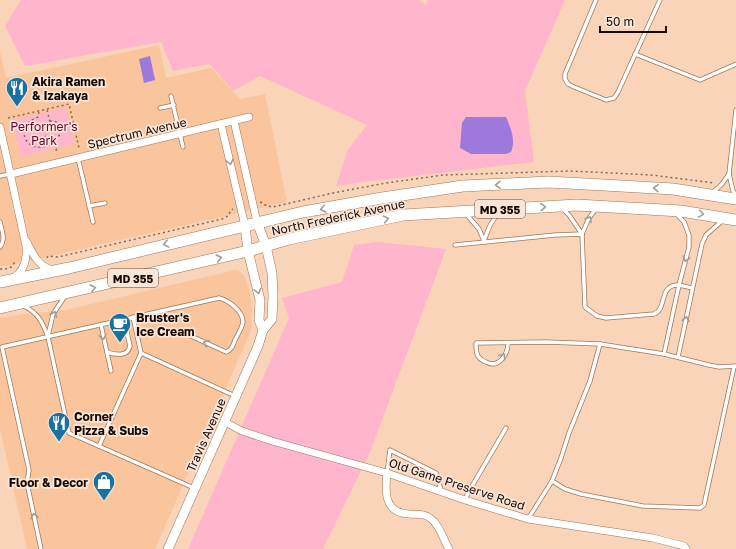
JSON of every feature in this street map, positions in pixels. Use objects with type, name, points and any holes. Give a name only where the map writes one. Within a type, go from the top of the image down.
[{"type":"main road","name":"North Frederick Avenue","points":[[6,281],[257,222],[382,198],[463,186],[548,182],[673,189],[736,199]]},
{"type":"main road","name":"North Frederick Avenue","points":[[0,308],[67,294],[248,251],[289,239],[404,215],[577,205],[674,211],[730,219]]},
{"type":"street","name":"Spectrum Avenue","points":[[11,174],[249,118]]},
{"type":"street","points":[[234,121],[257,222]]},
{"type":"street","points":[[221,124],[245,226]]},
{"type":"street","points":[[0,127],[26,239],[27,253],[21,272],[6,281]]},
{"type":"street","name":"Travis Avenue","points":[[168,549],[258,346],[263,330],[272,319],[272,273],[266,246],[257,222]]},
{"type":"street","name":"Travis Avenue","points":[[245,226],[248,251],[260,300],[259,320],[263,330]]},
{"type":"street","points":[[26,239],[38,261],[46,267],[55,270]]},
{"type":"street","name":"Old Game Preserve Road","points":[[225,422],[242,431],[272,441],[388,473],[441,490],[466,500],[528,519],[653,538],[684,546],[686,549]]},
{"type":"street","points":[[388,473],[385,488],[390,506],[396,512],[403,514],[426,515],[431,518],[437,524],[449,549]]},
{"type":"lane","points":[[596,0],[565,74],[565,80],[568,84],[574,87],[606,100],[614,98],[660,0]]},
{"type":"lane","points":[[635,54],[700,80],[736,64]]},
{"type":"lane","points":[[171,96],[183,147]]},
{"type":"lane","points":[[160,108],[174,105]]},
{"type":"lane","points":[[736,110],[729,174],[732,187],[736,195]]},
{"type":"lane","points":[[78,158],[93,222]]},
{"type":"lane","points":[[0,176],[11,174]]},
{"type":"lane","points":[[709,195],[722,184],[729,174]]},
{"type":"lane","points":[[89,206],[105,202]]},
{"type":"lane","points":[[559,206],[569,215],[582,234]]},
{"type":"lane","points":[[599,206],[591,215],[582,234],[585,307],[597,316],[606,318],[657,313],[660,309],[664,294],[670,288],[679,285],[692,288]]},
{"type":"lane","points":[[484,241],[489,226],[504,209]]},
{"type":"lane","points":[[664,354],[689,247],[689,235],[684,222],[674,211]]},
{"type":"lane","points":[[463,212],[472,219],[479,229],[484,241]]},
{"type":"lane","points":[[678,357],[702,244],[706,235],[730,219]]},
{"type":"lane","points":[[0,222],[3,238],[0,247]]},
{"type":"lane","points":[[455,245],[555,234],[582,234]]},
{"type":"lane","points":[[48,337],[53,314],[58,304],[67,294]]},
{"type":"lane","points":[[41,549],[26,483],[30,470],[2,348],[221,298],[238,310],[243,320],[231,348],[228,351],[224,351],[180,331]]},
{"type":"lane","points":[[19,304],[30,309],[43,323],[48,337],[69,433],[194,489]]},
{"type":"lane","points":[[99,446],[141,353],[133,317]]},
{"type":"lane","points":[[107,352],[116,355],[125,353],[129,350],[130,346],[124,319]]},
{"type":"lane","points":[[101,325],[111,371]]},
{"type":"lane","points":[[508,343],[508,349],[503,359],[499,362],[489,364],[481,360],[478,356],[476,343],[508,343],[600,344],[664,354],[719,367],[735,366],[704,505],[700,508],[644,506],[581,494],[565,489],[552,481]]},
{"type":"lane","points":[[528,519],[552,481],[590,381],[600,344]]},
{"type":"lane","points":[[141,353],[236,396]]},
{"type":"lane","points":[[466,500],[468,493],[506,428]]},
{"type":"lane","points":[[388,473],[390,450],[436,473],[441,490]]},
{"type":"path","points":[[8,118],[69,104],[79,148]]},
{"type":"path","points":[[47,109],[50,122]]},
{"type":"path","points":[[39,111],[38,117],[25,127],[24,136],[28,143],[36,147],[55,144]]},
{"type":"path","points":[[50,122],[57,123],[61,130],[58,137],[54,139],[47,138],[44,134],[44,126],[50,122]]},
{"type":"path","points":[[54,139],[57,153]]},
{"type":"shaded area","points":[[159,45],[166,78],[211,68],[240,99],[265,94],[287,202],[7,266],[0,266],[0,51],[6,78]]},
{"type":"shaded area","points":[[150,56],[155,80],[144,83],[139,59]]},
{"type":"shaded area","points":[[466,117],[506,117],[513,139],[511,152],[506,154],[471,154],[460,148],[462,123]]},
{"type":"shaded area","points":[[235,270],[244,275],[248,286],[252,312],[251,331],[155,549],[27,549],[0,429],[0,318],[23,314],[66,310]]},
{"type":"green space","points":[[21,0],[419,0],[426,5],[428,0],[565,0],[525,91],[534,162],[336,186],[348,149],[367,125],[260,76],[233,91],[210,64],[173,71],[161,42],[25,66],[5,26]]},
{"type":"green space","name":"Performer's Park","points":[[66,108],[74,144],[21,157],[13,120]]},
{"type":"green space","points":[[377,242],[446,249],[370,452],[323,549],[188,549],[289,318],[282,298],[342,282],[354,245]]},
{"type":"place","name":"Akira Ramen & Izakaya","points":[[17,108]]},
{"type":"place","name":"Bruster's Ice Cream","points":[[120,344]]},
{"type":"place","name":"Corner Pizza & Subs","points":[[59,442]]},
{"type":"place","name":"Floor & Decor","points":[[104,502]]}]
